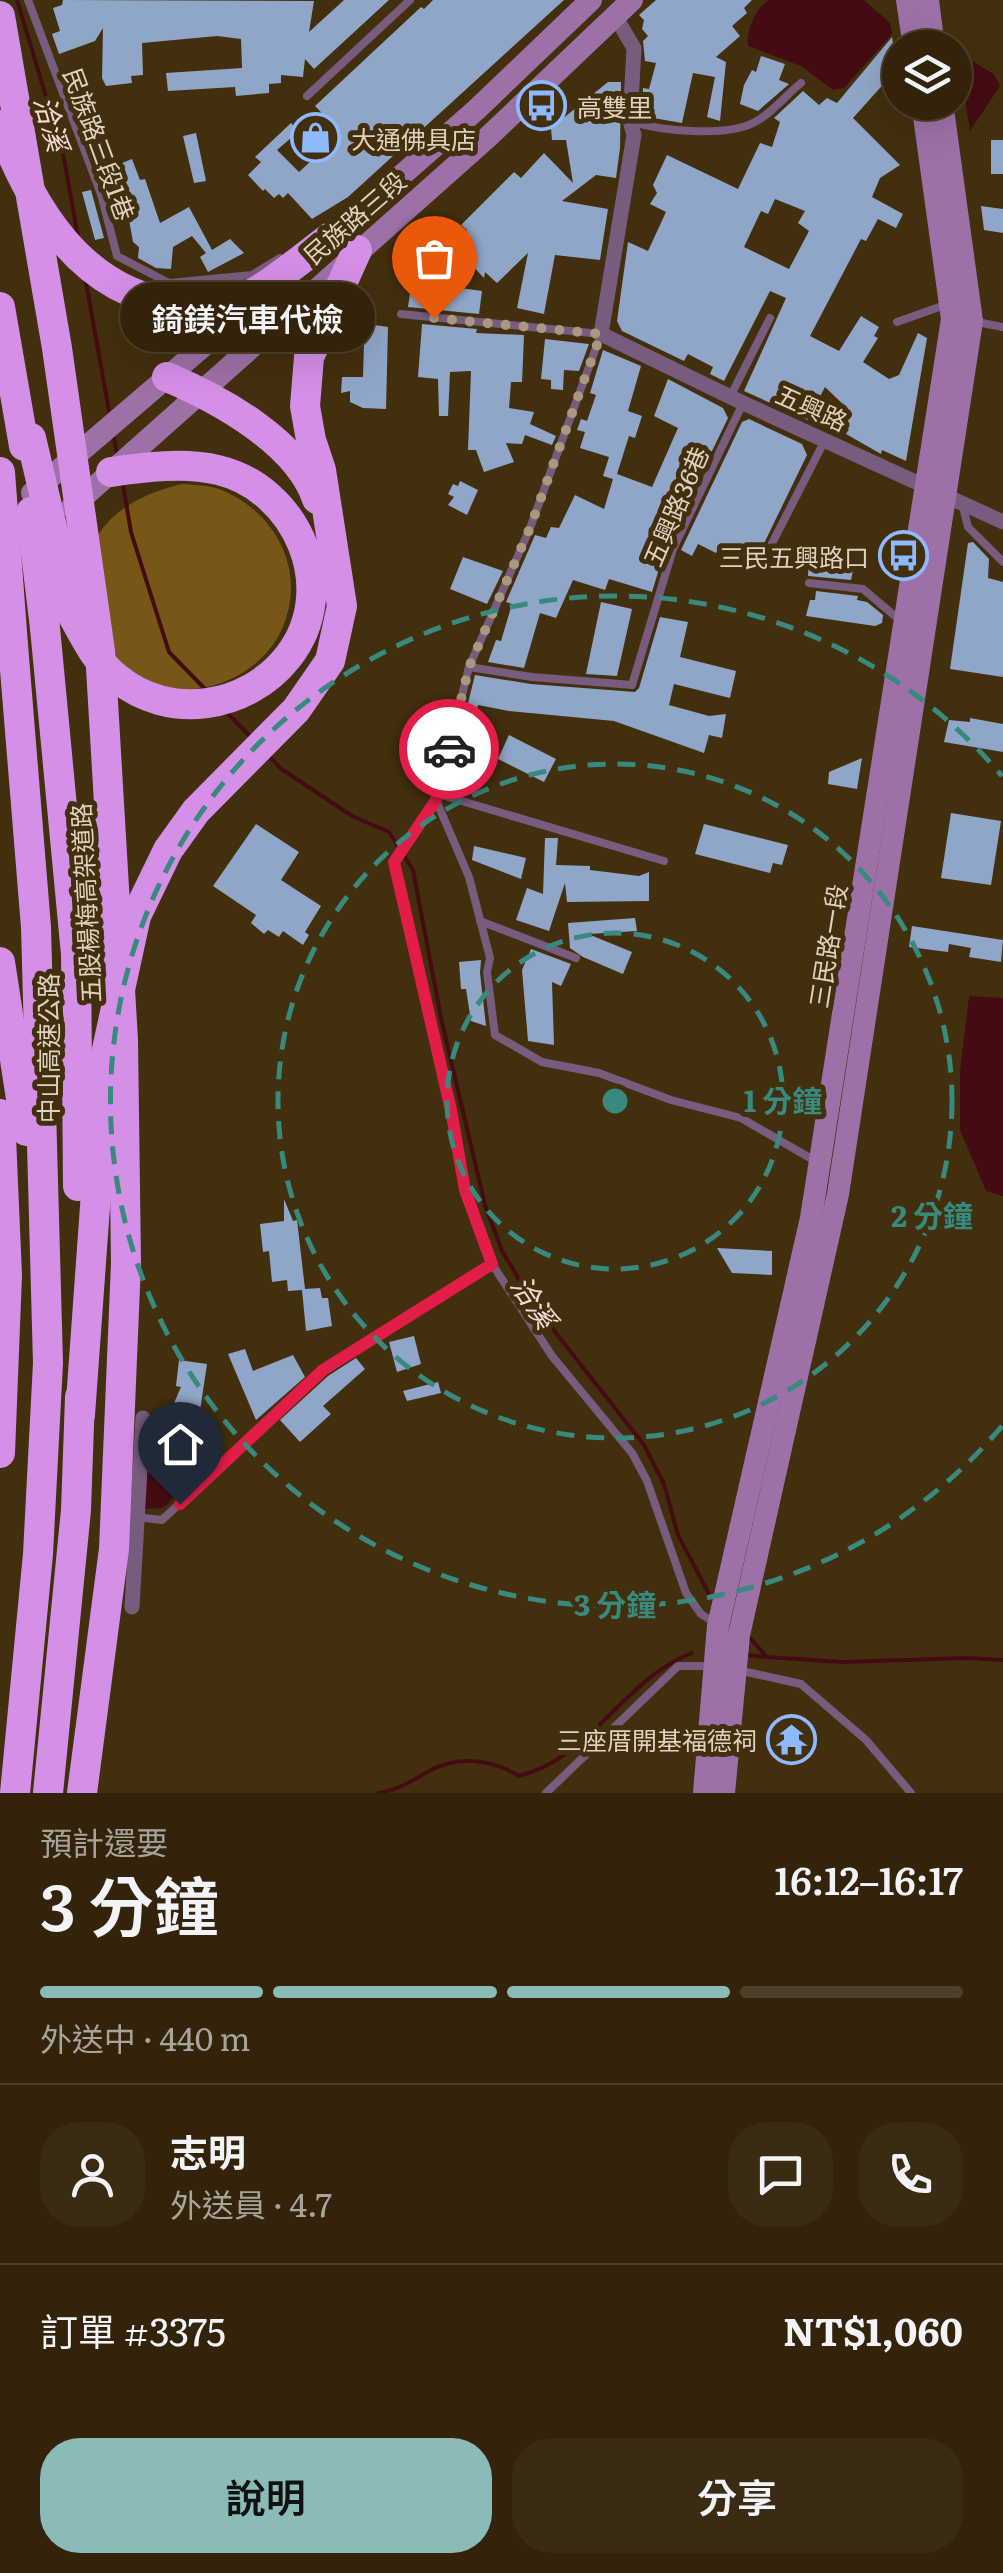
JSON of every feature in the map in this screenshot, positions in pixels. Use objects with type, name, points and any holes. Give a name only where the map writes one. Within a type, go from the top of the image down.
[{"type":"highway","name":"五股楊梅高架道路","points":[[0,16],[58,348],[100,651],[123,1040],[126,1263],[114,1548],[82,1793]]},
{"type":"highway","points":[[0,126],[26,187],[46,221],[75,254],[104,278],[136,295],[195,306],[236,301],[335,241]]},
{"type":"highway","points":[[80,1415],[106,1054],[136,916],[168,850],[196,811],[296,710],[330,660],[342,606],[322,470],[311,440],[306,406],[309,356],[335,241]]},
{"type":"highway","points":[[0,307],[59,622],[91,648],[116,678],[150,698],[188,705],[226,700],[262,683],[289,656],[307,621],[312,582],[304,543],[284,509],[254,483],[216,470],[142,468],[111,472]]},
{"type":"highway","points":[[167,378],[200,391],[248,421],[288,455],[312,484],[336,554]]},
{"type":"highway","name":"中山高速公路","points":[[0,472],[36,928],[48,1363],[38,1554],[15,1793]]},
{"type":"highway","name":"中山高速公路","points":[[48,1793],[76,1510],[80,1415],[76,954],[59,622]]},
{"type":"highway","points":[[0,962],[27,1139],[48,1363]]},
{"type":"highway","points":[[0,1114],[8,1276],[0,1452]]},
{"type":"street","name":"民族路三段","points":[[0,574],[200,391],[377,197],[476,110],[591,0]]},
{"type":"street","points":[[907,0],[911,30]]},
{"type":"street","points":[[928,0],[932,30]]},
{"type":"street","name":"民族路三段","points":[[7,516],[335,241],[488,137],[621,5]]},
{"type":"street","points":[[601,334],[634,136],[630,121],[634,48],[621,5]]},
{"type":"street","name":"三民路一段","points":[[704,1793],[729,1630],[821,1164],[905,624],[945,496],[952,320],[924,120]]},
{"type":"street","name":"三民路一段","points":[[729,1630],[838,1194],[972,321],[944,120]]},
{"type":"street","name":"五興路","points":[[601,334],[1003,522]]},
{"type":"street","points":[[132,1607],[143,1418]]},
{"type":"street","name":"三民路一段","points":[[724,1793],[725,1667]]},
{"type":"lane","name":"民族路三段1巷","points":[[28,0],[101,194],[118,256],[169,284],[252,275],[284,256]]},
{"type":"lane","points":[[306,96],[410,0]]},
{"type":"lane","points":[[630,121],[648,127],[734,130],[758,122],[800,82]]},
{"type":"lane","points":[[897,322],[950,304]]},
{"type":"lane","points":[[401,314],[601,334],[530,528],[469,667],[437,797],[396,860],[465,1190],[492,1264],[552,1356],[632,1453],[647,1481],[686,1594],[701,1614],[729,1630]]},
{"type":"lane","name":"五興路36巷","points":[[469,667],[532,677],[632,685],[673,550],[770,318]]},
{"type":"lane","points":[[972,321],[1003,327]]},
{"type":"lane","points":[[763,560],[825,440]]},
{"type":"lane","points":[[945,496],[968,527],[1003,562]]},
{"type":"lane","points":[[809,584],[863,589],[905,624]]},
{"type":"lane","points":[[437,797],[664,862]]},
{"type":"lane","points":[[437,797],[469,876],[490,958],[487,972],[495,1035],[542,1062],[599,1074],[672,1100],[740,1118],[821,1164]]},
{"type":"lane","points":[[480,921],[576,958]]},
{"type":"lane","points":[[136,1518],[162,1520],[323,1370],[492,1264]]},
{"type":"lane","points":[[546,1793],[678,1666],[725,1667],[800,1684],[866,1740],[912,1793]]},
{"type":"shaded area","points":[[768,0],[864,0],[890,23],[891,30],[882,30],[882,45],[844,88],[833,90],[801,66],[748,46],[748,33],[759,9]]},
{"type":"shaded area","points":[[972,61],[994,74],[1000,86],[970,131]]},
{"type":"shaded area","points":[[182,484],[219,489],[254,510],[279,540],[290,577],[286,618],[259,661],[214,685],[189,690],[164,688],[140,679],[118,664],[109,647],[88,568],[93,546],[111,519],[136,501]]},
{"type":"shaded area","points":[[969,996],[1003,998],[1003,1196],[986,1191],[960,1130],[960,1071]]},
{"type":"shaded area","points":[[147,1448],[161,1450],[186,1467],[170,1502],[163,1508],[144,1509]]},
{"type":"building","points":[[63,0],[314,1],[309,32],[344,0],[389,0],[314,69],[305,59],[303,77],[281,75],[281,83],[269,84],[269,93],[236,96],[235,87],[168,91],[166,73],[242,68],[241,39],[217,36],[142,43],[143,75],[131,76],[132,83],[106,86],[102,78],[103,28],[95,41],[59,54],[52,34],[60,31],[53,8],[62,5]]},
{"type":"building","points":[[433,0],[564,0],[348,197],[312,219],[288,193],[283,198],[279,194],[274,198],[263,191],[248,175],[261,162],[255,157],[291,123],[299,131],[277,150],[299,172],[341,133],[315,106]]},
{"type":"building","points":[[656,0],[752,0],[744,8],[747,13],[732,26],[740,36],[716,57],[726,62],[720,121],[707,117],[715,77],[693,73],[682,123],[642,116],[643,88],[649,89],[656,63],[645,61],[643,41],[648,36],[639,15]]},
{"type":"building","points":[[882,49],[882,86],[853,118],[900,165],[880,178],[872,197],[903,214],[896,228],[878,219],[866,241],[861,239],[810,336],[839,351],[861,316],[879,327],[874,336],[878,338],[863,362],[889,379],[899,375],[918,333],[927,338],[906,461],[882,450],[881,454],[846,434],[849,429],[839,424],[848,409],[825,387],[808,420],[744,391],[786,298],[770,291],[724,381],[710,374],[713,367],[688,354],[684,361],[622,331],[617,321],[628,242],[648,251],[666,212],[650,204],[657,193],[653,185],[667,155],[738,189],[760,143],[772,147],[780,122],[774,118],[803,91],[819,105],[827,98],[837,103]],"holes":[[[775,199],[805,211],[798,223],[809,231],[789,269],[744,247],[761,211],[768,214]]]},
{"type":"building","points":[[761,56],[785,64],[779,80],[789,84],[758,111],[740,104],[744,85],[752,70],[756,72]]},
{"type":"building","points":[[608,82],[621,82],[616,178],[596,175],[562,201],[608,209],[600,260],[555,255],[544,314],[517,308],[528,253],[497,283],[485,272],[484,278],[453,245],[467,230],[461,225],[514,172],[521,178],[544,153],[573,183],[566,140],[552,140],[551,128]]},
{"type":"building","points":[[196,133],[206,181],[194,183],[183,136]]},
{"type":"building","points":[[991,140],[1003,140],[1003,174],[991,174]]},
{"type":"building","points":[[97,144],[110,168],[132,159],[140,180],[145,179],[160,223],[189,207],[212,250],[230,239],[244,253],[208,272],[200,257],[206,253],[192,236],[173,247],[171,269],[156,268],[138,258],[139,247],[133,242],[126,203],[112,207],[91,147]]},
{"type":"building","points":[[91,190],[104,238],[95,240],[82,192]]},
{"type":"building","points":[[981,206],[1003,209],[1003,233],[984,230]]},
{"type":"building","points":[[428,248],[440,253],[438,285],[482,291],[479,314],[408,307],[414,265]]},
{"type":"building","points":[[422,324],[477,329],[476,333],[524,335],[522,382],[511,382],[509,408],[534,412],[530,424],[556,436],[552,445],[525,435],[522,444],[506,443],[514,462],[484,472],[476,450],[468,450],[471,371],[450,372],[448,416],[439,416],[438,379],[418,377]]},
{"type":"building","points":[[374,325],[388,327],[386,409],[363,408],[350,402],[350,391],[341,393],[342,377],[363,377],[364,343]]},
{"type":"building","points":[[545,339],[589,344],[579,371],[564,370],[563,390],[551,389],[551,380],[541,379]]},
{"type":"building","points":[[603,350],[641,366],[628,411],[642,416],[635,438],[629,436],[617,474],[652,487],[678,428],[654,416],[668,379],[723,408],[728,418],[666,546],[652,592],[609,579],[605,590],[573,580],[556,618],[540,613],[524,668],[488,662],[496,640],[501,641],[512,604],[506,602],[535,535],[546,538],[551,527],[559,528],[575,495],[604,509],[613,479],[603,476],[609,457],[580,448],[585,432],[577,430],[581,419],[587,421],[596,395],[590,393]]},
{"type":"building","points":[[749,419],[802,444],[807,455],[753,566],[698,544],[692,556],[681,550],[742,422]]},
{"type":"building","points":[[460,481],[478,490],[467,515],[448,505],[454,497],[448,494],[453,484],[458,486]]},
{"type":"building","points":[[973,542],[989,559],[988,578],[1003,582],[1003,677],[950,669],[968,543]]},
{"type":"building","points":[[807,544],[824,546],[823,551],[834,553],[833,562],[853,570],[851,580],[808,576],[809,560],[804,560]]},
{"type":"building","points":[[463,557],[503,571],[487,604],[450,589]]},
{"type":"building","points":[[816,591],[858,596],[857,600],[867,602],[883,615],[882,623],[875,626],[806,616]]},
{"type":"building","points":[[601,602],[632,609],[617,676],[586,674]]},
{"type":"building","points":[[660,617],[688,622],[680,657],[736,671],[730,698],[674,684],[669,705],[709,716],[726,714],[722,738],[709,735],[704,753],[614,721],[478,705],[477,709],[467,707],[475,675],[531,684],[635,692]]},
{"type":"building","points":[[970,718],[1003,724],[1003,752],[944,742],[949,720],[970,722]]},
{"type":"building","points":[[509,735],[556,759],[544,782],[498,759]]},
{"type":"building","points":[[862,758],[857,789],[828,784],[829,772]]},
{"type":"building","points":[[951,813],[1001,821],[991,885],[941,878]]},
{"type":"building","points":[[256,824],[299,852],[281,880],[321,906],[305,932],[309,935],[303,945],[283,931],[279,937],[268,930],[264,934],[251,923],[256,915],[213,886]]},
{"type":"building","points":[[704,824],[788,845],[782,865],[773,863],[770,873],[695,854]]},
{"type":"building","points":[[545,838],[558,838],[556,865],[590,866],[590,870],[639,876],[649,872],[649,901],[567,902],[565,883],[549,931],[516,920],[527,888],[543,894]]},
{"type":"building","points":[[474,846],[526,858],[521,879],[472,860]]},
{"type":"building","points":[[635,918],[637,931],[588,934],[632,952],[623,974],[570,948],[568,923]]},
{"type":"building","points":[[912,926],[1003,940],[1001,962],[969,957],[971,948],[949,944],[948,952],[909,947]]},
{"type":"building","points":[[531,949],[571,964],[561,986],[552,982],[554,1045],[528,1041],[522,970]]},
{"type":"building","points":[[481,960],[486,1026],[471,1021],[466,989],[461,989],[459,962]]},
{"type":"building","points":[[284,1199],[293,1221],[297,1220],[305,1289],[320,1288],[322,1298],[328,1298],[332,1326],[306,1331],[302,1290],[288,1291],[287,1280],[272,1282],[269,1251],[263,1252],[260,1224],[284,1221]]},
{"type":"building","points":[[717,1248],[772,1251],[772,1275],[732,1273]]},
{"type":"building","points":[[414,1336],[421,1364],[397,1372],[389,1342]]},
{"type":"building","points":[[245,1349],[253,1371],[293,1355],[305,1377],[256,1420],[228,1354]]},
{"type":"building","points":[[356,1358],[365,1369],[323,1406],[331,1414],[300,1442],[280,1420],[328,1376]]},
{"type":"building","points":[[179,1360],[207,1364],[197,1431],[184,1451],[153,1437],[163,1414],[168,1417],[181,1387],[176,1386]]},
{"type":"building","points":[[438,1382],[441,1393],[407,1401],[403,1391]]},
{"type":"building","name":"三座厝開基福德祠","points":[[786,1718],[810,1753],[798,1762],[773,1725]]},
{"type":"waterway","name":"洽溪","points":[[17,0],[63,153],[78,237]]},
{"type":"waterway","name":"洽溪","points":[[85,277],[109,411]]},
{"type":"waterway","name":"洽溪","points":[[114,438],[117,453]]},
{"type":"waterway","name":"洽溪","points":[[123,485],[131,532],[169,652],[205,689]]},
{"type":"waterway","name":"洽溪","points":[[227,713],[252,738]]},
{"type":"waterway","name":"洽溪","points":[[270,757],[280,768],[352,816],[389,832],[413,870],[441,1018],[485,1205],[502,1251],[537,1309],[644,1445],[664,1484],[678,1535],[709,1594]]},
{"type":"waterway","name":"洽溪","points":[[750,1638],[767,1657],[842,1662],[1003,1660]]},
{"type":"waterway","points":[[379,1793],[440,1766],[463,1761],[486,1763],[519,1776],[545,1767],[588,1736],[646,1681],[692,1653]]},
{"type":"waterway","points":[[749,1655],[764,1657]]},
{"type":"way so far","points":[[434,318],[601,334],[530,528],[469,667],[449,749]]},
{"type":"place","name":"高雙里","points":[[542,106]]},
{"type":"place","name":"大通佛具店","points":[[316,138]]},
{"type":"place","name":"錡鎂汽車代檢","points":[[434,318]]},
{"type":"place","name":"三民五興路口","points":[[904,556]]},
{"type":"place","name":"三座厝開基福德祠","points":[[792,1739]]},
{"type":"route","points":[[180,1504],[323,1370],[492,1264],[465,1190],[451,1110],[394,862],[436,800],[449,749]]}]
